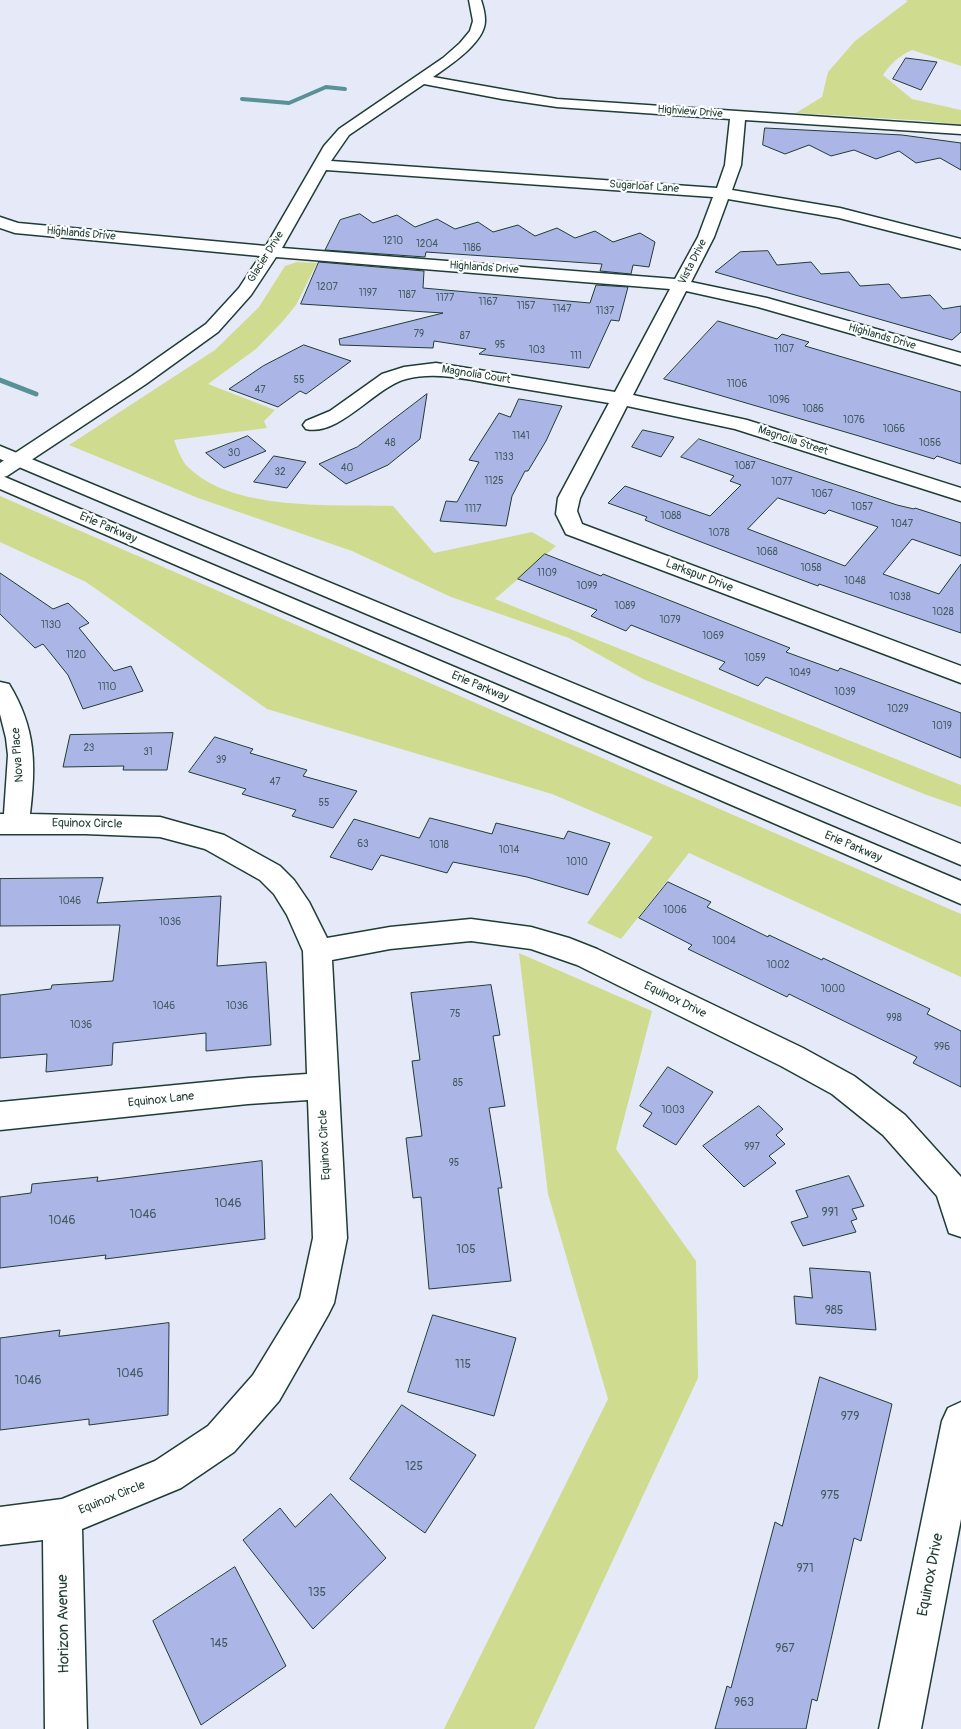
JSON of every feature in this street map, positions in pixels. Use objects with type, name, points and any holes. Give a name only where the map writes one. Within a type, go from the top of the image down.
[{"type":"street","name":"Glacier Drive","points":[[6,461],[139,380],[212,328],[240,297],[271,252],[332,146],[344,132],[448,61],[472,38],[479,21],[475,0]]},
{"type":"street","name":"Highview Drive","points":[[420,79],[529,100],[961,130]]},
{"type":"street","name":"Vista Drive","points":[[622,399],[706,237],[723,193],[736,149],[738,116]]},
{"type":"street","name":"Sugarloaf Lane","points":[[321,165],[723,193],[840,213],[961,244]]},
{"type":"street","name":"Highlands Drive","points":[[0,222],[15,228],[271,252],[577,275],[682,285],[762,302],[961,360]]},
{"type":"street","name":"Magnolia Court","points":[[313,425],[337,415],[389,378],[436,369],[622,399]]},
{"type":"street","name":"Magnolia Street","points":[[622,399],[740,424],[961,495]]},
{"type":"street","name":"Larkspur Drive","points":[[622,399],[569,498],[566,510],[568,520],[574,529],[961,675]]},
{"type":"street","points":[[6,461],[961,855]]},
{"type":"street","name":"Erie Parkway","points":[[0,481],[961,893]]},
{"type":"street","name":"Nova Place","points":[[0,690],[18,725],[22,776],[8,824]]},
{"type":"street","name":"Equinox Circle","points":[[0,1526],[62,1518],[168,1475],[221,1439],[266,1388],[316,1303],[330,1238],[317,951],[308,927],[284,887],[264,870],[214,842],[160,827],[85,824],[8,824]]},
{"type":"street","name":"Equinox Drive","points":[[317,951],[390,938],[471,930],[531,938],[587,957],[792,1057],[842,1085],[894,1126],[956,1187],[961,1222]]},
{"type":"street","name":"Equinox Lane","points":[[0,1116],[248,1091],[322,1086]]},
{"type":"street","name":"Equinox Drive","points":[[900,1729],[961,1421]]},
{"type":"street","name":"Horizon Avenue","points":[[62,1518],[66,1729]]},
{"type":"green space","points":[[905,0],[961,0],[961,66],[912,50],[896,60],[883,75],[912,99],[961,110],[961,125],[927,121],[796,113],[822,97],[828,72],[855,41],[908,1]]},
{"type":"green space","points":[[297,262],[317,263],[296,305],[256,349],[208,384],[275,410],[264,421],[267,428],[174,440],[188,467],[207,482],[230,492],[257,499],[313,505],[393,506],[434,553],[532,532],[556,546],[495,599],[961,785],[961,807],[924,794],[643,679],[569,638],[451,597],[352,551],[198,498],[69,445],[215,350],[259,307],[285,266]]},
{"type":"green space","points":[[0,496],[961,914],[961,977],[689,853],[621,939],[587,923],[653,837],[552,794],[267,709],[86,582],[0,542]]},
{"type":"green space","points":[[519,953],[652,1011],[616,1149],[696,1261],[698,1378],[534,1729],[444,1729],[608,1399],[548,1194]]},
{"type":"building","points":[[906,58],[937,62],[921,90],[893,79]]},
{"type":"building","points":[[765,128],[902,135],[961,143],[961,170],[940,158],[916,163],[899,151],[876,159],[854,150],[831,156],[809,145],[785,154],[763,145]]},
{"type":"building","points":[[360,214],[373,223],[397,215],[415,227],[437,219],[455,229],[478,222],[493,232],[518,225],[535,236],[557,228],[575,238],[595,231],[613,242],[640,233],[655,242],[649,267],[633,265],[631,274],[600,271],[602,264],[426,252],[425,257],[325,250],[340,220]]},
{"type":"building","points":[[768,251],[777,265],[811,262],[821,274],[849,272],[860,286],[889,284],[901,298],[930,295],[943,309],[961,306],[961,332],[952,340],[715,272],[740,252]]},
{"type":"building","points":[[319,262],[424,271],[423,288],[590,303],[596,285],[628,287],[619,321],[611,320],[589,368],[479,354],[486,349],[434,341],[433,348],[340,345],[339,339],[443,313],[301,304]]},
{"type":"building","points":[[718,321],[777,339],[782,334],[809,342],[805,346],[961,392],[961,464],[937,456],[934,459],[664,379]]},
{"type":"building","points":[[304,345],[351,361],[306,394],[300,391],[278,407],[229,389],[263,366]]},
{"type":"building","points":[[427,394],[420,439],[388,465],[346,484],[319,464],[357,447]]},
{"type":"building","points":[[519,399],[562,406],[546,441],[528,471],[525,471],[512,496],[506,526],[440,521],[446,501],[457,502],[479,462],[469,460],[499,413],[510,417]]},
{"type":"building","points":[[643,430],[674,437],[661,457],[632,447]]},
{"type":"building","points":[[248,436],[266,451],[224,468],[206,453]]},
{"type":"building","points":[[699,439],[897,505],[915,508],[961,523],[961,556],[912,539],[883,574],[939,594],[961,564],[961,633],[819,584],[818,586],[662,527],[645,520],[647,517],[608,503],[625,486],[710,516],[741,485],[730,481],[734,476],[681,457]],"holes":[[[778,498],[825,514],[829,510],[878,527],[845,566],[748,529]]]},
{"type":"building","points":[[274,456],[306,462],[287,488],[254,482]]},
{"type":"building","points":[[545,554],[601,576],[603,574],[790,648],[786,652],[838,671],[840,668],[961,713],[961,758],[766,677],[758,686],[719,669],[725,662],[631,625],[626,631],[591,616],[597,610],[518,579]]},
{"type":"building","points":[[0,573],[53,609],[68,603],[89,623],[79,628],[114,671],[131,666],[143,691],[83,709],[68,675],[43,644],[35,648],[0,614]]},
{"type":"building","points":[[173,733],[167,770],[123,770],[124,766],[63,767],[70,735]]},
{"type":"building","points":[[215,737],[253,749],[250,753],[307,770],[303,776],[357,791],[333,828],[292,816],[296,810],[242,794],[246,789],[189,772]]},
{"type":"building","points":[[430,818],[492,834],[496,823],[564,839],[568,831],[610,843],[588,895],[527,877],[453,862],[447,873],[381,855],[372,870],[330,857],[354,819],[419,838]]},
{"type":"building","points":[[103,878],[97,903],[221,896],[217,966],[266,962],[271,1045],[206,1051],[206,1033],[113,1043],[112,1065],[46,1072],[47,1054],[0,1058],[0,995],[51,989],[52,985],[113,981],[120,925],[0,926],[0,879]]},
{"type":"building","points":[[668,882],[711,902],[707,907],[768,937],[769,935],[822,960],[823,958],[930,1009],[927,1014],[961,1031],[961,1087],[913,1063],[917,1057],[789,994],[787,997],[688,949],[692,945],[639,918]]},
{"type":"building","points":[[491,985],[500,1035],[493,1036],[505,1106],[489,1108],[502,1188],[498,1188],[511,1281],[429,1289],[421,1197],[413,1198],[406,1138],[422,1136],[412,1061],[420,1060],[411,993]]},
{"type":"building","points":[[668,1067],[713,1092],[676,1145],[643,1126],[652,1113],[640,1106]]},
{"type":"building","points":[[759,1106],[783,1129],[776,1135],[785,1144],[769,1156],[776,1163],[744,1187],[703,1146]]},
{"type":"building","points":[[262,1161],[265,1239],[105,1259],[106,1255],[0,1268],[0,1197],[31,1193],[32,1184],[98,1177],[97,1181]]},
{"type":"building","points":[[849,1176],[864,1206],[852,1209],[857,1219],[851,1221],[856,1232],[803,1246],[791,1222],[808,1217],[796,1191]]},
{"type":"building","points":[[810,1268],[870,1272],[876,1330],[796,1324],[794,1296],[812,1298]]},
{"type":"building","points":[[433,1315],[516,1338],[494,1416],[408,1392]]},
{"type":"building","points":[[169,1323],[168,1415],[89,1425],[89,1419],[0,1430],[0,1338],[60,1330],[59,1336]]},
{"type":"building","points":[[820,1377],[892,1404],[861,1541],[854,1538],[817,1701],[812,1699],[806,1729],[715,1729],[727,1686],[731,1688],[775,1522],[782,1526]]},
{"type":"building","points":[[402,1405],[476,1455],[425,1533],[350,1479]]},
{"type":"building","points":[[331,1494],[386,1558],[313,1629],[243,1540],[280,1508],[295,1527]]},
{"type":"building","points":[[235,1567],[286,1666],[201,1725],[153,1621]]},
{"type":"waterway","points":[[242,99],[289,103],[326,87],[345,89]]},
{"type":"waterway","points":[[0,380],[36,394]]}]
